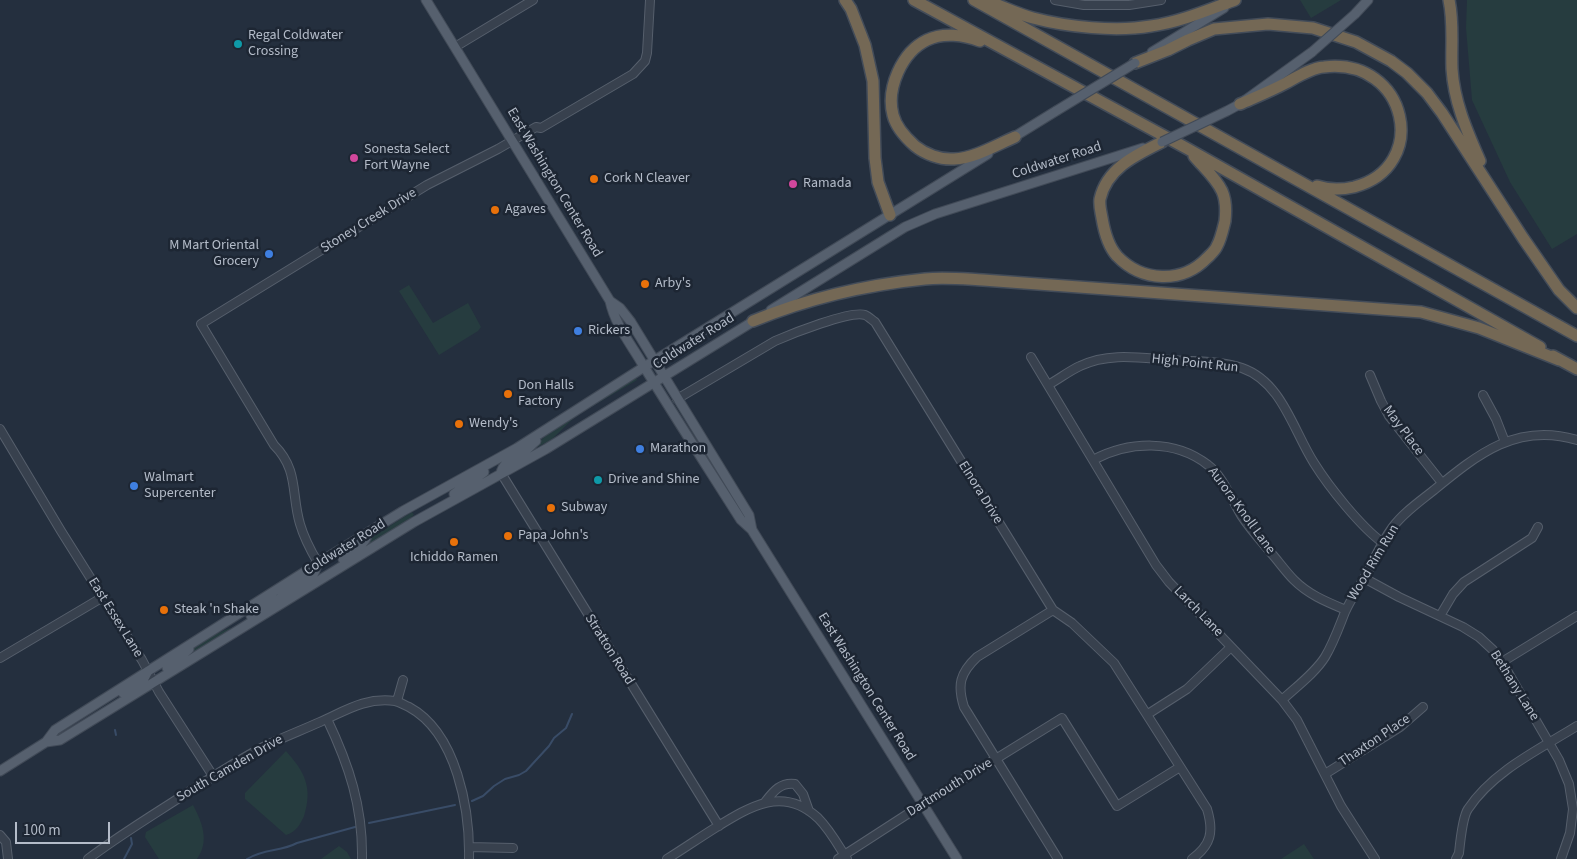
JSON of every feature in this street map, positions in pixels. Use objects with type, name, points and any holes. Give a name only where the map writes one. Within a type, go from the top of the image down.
[{"type":"highway","points":[[845,0],[851,9],[865,45],[873,80],[874,135],[878,182],[890,215]]},
{"type":"highway","points":[[914,0],[1188,149],[1529,340],[1559,360]]},
{"type":"highway","points":[[974,0],[1577,336]]},
{"type":"highway","points":[[984,0],[1032,18],[1068,26],[1107,28],[1151,26],[1196,15],[1236,0]]},
{"type":"highway","points":[[1448,0],[1452,17],[1452,70],[1459,108],[1474,147],[1506,212]]},
{"type":"highway","points":[[1135,63],[1214,29],[1268,24],[1313,28],[1356,42],[1391,61],[1427,92],[1458,135],[1506,212],[1559,290],[1577,308]]},
{"type":"highway","points":[[1003,49],[977,40],[950,35],[928,40],[912,51],[897,73],[891,96],[893,116],[904,137],[919,149],[935,157],[954,159],[976,154],[1015,137]]},
{"type":"highway","points":[[1240,104],[1323,67],[1345,67],[1365,72],[1381,82],[1395,99],[1400,117],[1401,138],[1395,157],[1382,172],[1366,184],[1326,190],[1297,180]]},
{"type":"highway","points":[[1162,142],[1132,155],[1119,166],[1111,175],[1100,201],[1104,233],[1116,255],[1134,270],[1152,276],[1170,277],[1187,273],[1202,263],[1217,248],[1223,229],[1226,212],[1222,193],[1212,176],[1188,149]]},
{"type":"highway","points":[[753,322],[789,307],[854,288],[927,279],[983,280],[1421,312],[1479,328],[1577,369]]},
{"type":"main road","name":"East Washington Center Road","points":[[426,0],[610,301],[612,312],[620,329],[741,520],[752,530],[957,859]]},
{"type":"main road","name":"Coldwater Road","points":[[0,771],[46,742],[55,730],[369,531],[543,431],[1236,0]]},
{"type":"main road","points":[[1162,142],[1240,104],[1312,52],[1368,0]]},
{"type":"main road","name":"Coldwater Road","points":[[46,742],[60,740],[450,501],[546,449],[888,238],[935,214],[1132,155]]},
{"type":"main road","name":"East Washington Center Road","points":[[610,301],[620,308],[630,322],[748,515],[752,530]]},
{"type":"main road","points":[[501,474],[507,462],[521,454],[540,438],[543,431]]},
{"type":"main road","points":[[450,501],[453,496],[476,477],[490,468],[493,461]]},
{"type":"main road","points":[[326,576],[332,566],[350,555],[367,538],[369,531]]},
{"type":"main road","points":[[267,612],[284,595],[311,576],[318,563]]},
{"type":"main road","points":[[244,627],[248,618],[272,598],[272,593]]},
{"type":"main road","points":[[154,682],[158,674],[172,665],[190,648],[192,642]]},
{"type":"main road","points":[[84,725],[104,705],[142,682],[148,671]]},
{"type":"street","points":[[455,47],[533,0]]},
{"type":"street","name":"Stoney Creek Drive","points":[[318,563],[300,524],[294,483],[286,460],[274,445],[201,324],[428,185],[512,141],[536,126],[541,128],[633,74],[645,61],[650,0]]},
{"type":"street","points":[[1055,0],[1084,5],[1129,5],[1161,0]]},
{"type":"street","name":"Elnora Drive","points":[[677,399],[775,341],[848,315],[865,315],[875,322],[1053,610],[1072,622],[1114,663],[1207,809],[1211,823],[1210,837],[1204,849],[1192,859]]},
{"type":"street","name":"Larch Lane","points":[[1031,357],[1156,565],[1169,582],[1282,700],[1297,720],[1341,806],[1375,859]]},
{"type":"street","name":"High Point Run","points":[[1048,385],[1080,366],[1100,359],[1124,357],[1223,364],[1242,368],[1257,376],[1272,390],[1281,402],[1324,478],[1371,534],[1383,543]]},
{"type":"street","name":"May Place","points":[[1370,375],[1380,401],[1389,416],[1442,483]]},
{"type":"street","points":[[1483,395],[1496,419],[1505,442]]},
{"type":"street","name":"East Essex Lane","points":[[0,429],[213,776]]},
{"type":"street","name":"Wood Rim Run","points":[[1282,700],[1324,658],[1346,610],[1383,543],[1392,528],[1406,513],[1442,483],[1492,447],[1534,435],[1560,435],[1577,440]]},
{"type":"street","name":"Aurora Knoll Lane","points":[[1093,460],[1127,446],[1151,445],[1180,449],[1209,465],[1228,490],[1241,515],[1294,580],[1315,597],[1346,610]]},
{"type":"street","name":"Stratton Road","points":[[501,474],[719,826]]},
{"type":"street","points":[[1440,616],[1453,594],[1464,582],[1532,538],[1538,527]]},
{"type":"street","name":"Bethany Lane","points":[[1364,578],[1479,637],[1493,650],[1502,662],[1559,760],[1570,784],[1575,809],[1570,833],[1561,859]]},
{"type":"street","points":[[0,658],[103,597]]},
{"type":"street","points":[[1053,610],[977,657],[967,667],[961,679],[959,694],[964,708],[1058,859]]},
{"type":"street","points":[[1502,662],[1577,616]]},
{"type":"street","points":[[1148,714],[1187,689],[1231,647]]},
{"type":"street","points":[[403,680],[397,701],[416,711],[434,727],[449,755],[461,787],[468,822],[470,859]]},
{"type":"street","name":"South Camden Drive","points":[[88,859],[110,842],[213,776],[267,745],[352,707],[376,700],[397,701]]},
{"type":"street","name":"Thaxton Place","points":[[1325,774],[1400,727],[1423,707]]},
{"type":"street","name":"Dartmouth Drive","points":[[843,858],[923,804],[1062,718],[1117,806],[1180,767]]},
{"type":"street","points":[[327,719],[356,790],[362,859]]},
{"type":"street","points":[[1456,859],[1459,854],[1466,810],[1490,784],[1515,764],[1577,726]]},
{"type":"street","points":[[765,802],[781,785],[786,783],[794,784],[803,794],[809,811]]},
{"type":"street","points":[[667,859],[750,807],[765,802],[785,801],[809,811],[828,830],[843,858]]},
{"type":"street","points":[[0,835],[6,842],[6,859],[0,856]]},
{"type":"street","points":[[469,847],[513,848]]},
{"type":"green space","points":[[1300,0],[1341,0],[1311,18]]},
{"type":"green space","points":[[1467,0],[1577,0],[1577,234],[1552,249],[1510,182],[1472,100],[1466,28]]},
{"type":"green space","points":[[409,285],[433,323],[468,303],[481,327],[478,331],[439,355],[399,291]]},
{"type":"green space","points":[[636,378],[637,380],[584,411]]},
{"type":"green space","points":[[575,417],[551,440],[526,453],[547,435]]},
{"type":"green space","points":[[412,512],[414,515],[404,523],[355,553],[374,536]]},
{"type":"green space","points":[[230,628],[231,630],[179,662],[202,642]]},
{"type":"green space","points":[[286,751],[298,766],[306,781],[308,797],[301,822],[295,830],[286,835],[245,799],[245,793]]},
{"type":"green space","points":[[193,805],[202,825],[204,838],[201,852],[197,859],[159,859],[145,837],[146,832]]},
{"type":"green space","points":[[1304,844],[1314,859],[1281,859]]},
{"type":"green space","points":[[339,846],[347,852],[351,859],[321,859]]},
{"type":"waterway","points":[[472,801],[483,796],[505,779],[526,771],[554,738],[566,728],[572,714]]},
{"type":"waterway","points":[[115,730],[116,735]]},
{"type":"waterway","points":[[369,823],[455,805]]},
{"type":"waterway","points":[[247,859],[260,853],[285,848],[355,827]]},
{"type":"waterway","points":[[124,859],[132,844],[131,838]]},
{"type":"place","name":"Regal Coldwater Crossing","points":[[238,44]]},
{"type":"place","name":"Sonesta Select Fort Wayne","points":[[354,158]]},
{"type":"place","name":"Cork N Cleaver","points":[[594,179]]},
{"type":"place","name":"Ramada","points":[[793,184]]},
{"type":"place","name":"Agaves","points":[[495,210]]},
{"type":"place","name":"M Mart Oriental Grocery","points":[[269,254]]},
{"type":"place","name":"Arby's","points":[[645,284]]},
{"type":"place","name":"Rickers","points":[[578,331]]},
{"type":"place","name":"Don Halls Factory","points":[[508,394]]},
{"type":"place","name":"Wendy's","points":[[459,424]]},
{"type":"place","name":"Marathon","points":[[640,449]]},
{"type":"place","name":"Drive and Shine","points":[[598,480]]},
{"type":"place","name":"Walmart Supercenter","points":[[134,486]]},
{"type":"place","name":"Subway","points":[[551,508]]},
{"type":"place","name":"Papa John's","points":[[508,536]]},
{"type":"place","name":"Ichiddo Ramen","points":[[454,542]]},
{"type":"place","name":"Steak 'n Shake","points":[[164,610]]}]
